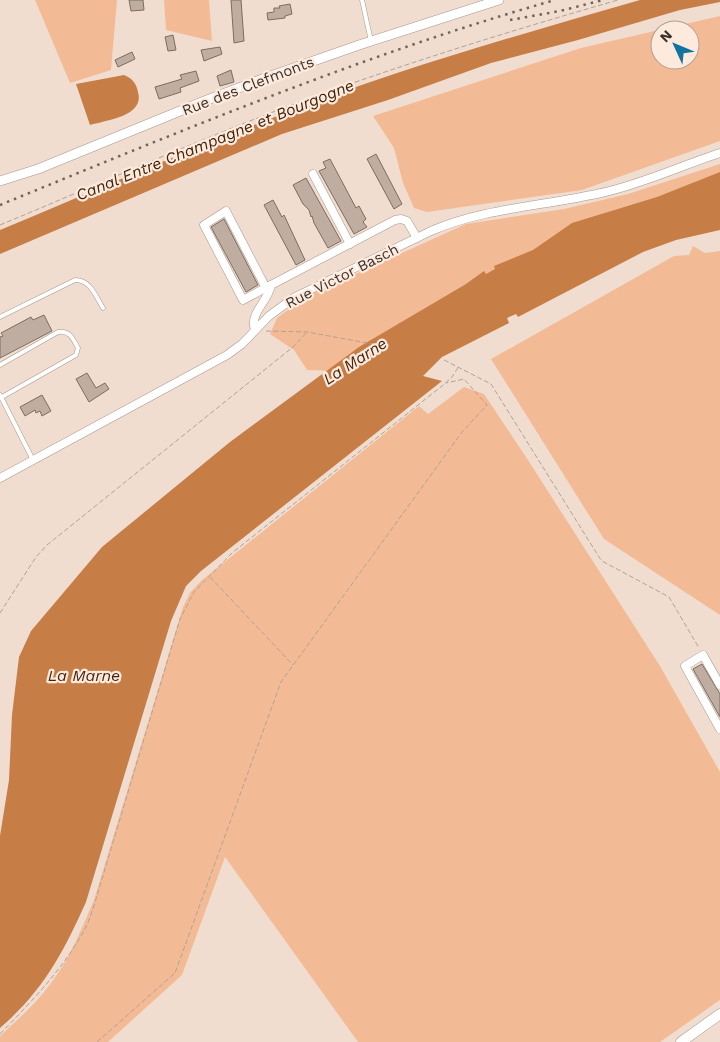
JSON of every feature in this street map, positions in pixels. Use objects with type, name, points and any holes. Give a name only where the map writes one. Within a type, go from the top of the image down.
[{"type":"main road","points":[[681,1042],[720,1014]]},
{"type":"street","name":"Rue des Clefmonts","points":[[0,181],[38,169],[211,98],[371,41],[499,0]]},
{"type":"street","name":"Rue Victor Basch","points":[[0,478],[228,355],[242,344],[273,313],[295,297],[417,238],[454,222],[482,214],[615,190],[720,154]]},
{"type":"street","points":[[313,174],[350,244]]},
{"type":"street","points":[[255,330],[253,320],[267,298],[269,287],[226,212],[204,225],[243,300],[269,287],[395,220],[407,221],[417,238]]},
{"type":"street","points":[[720,684],[703,655],[684,666],[720,729]]},
{"type":"lane","points":[[362,0],[371,41]]},
{"type":"lane","points":[[0,318],[75,280],[81,280],[89,285],[103,308]]},
{"type":"lane","points":[[0,365],[58,332],[68,333],[72,336],[78,348],[76,355],[1,396],[33,460]]},
{"type":"path","points":[[0,225],[212,135],[297,103],[479,41],[618,0]]},
{"type":"path","points":[[255,330],[307,332],[373,344]]},
{"type":"path","points":[[0,613],[36,557],[47,546],[293,347],[307,332]]},
{"type":"path","points":[[444,360],[491,384],[602,561],[669,597],[703,655]]},
{"type":"path","points":[[0,1034],[36,998],[55,974],[85,928],[99,889],[180,618],[194,592],[232,553],[446,383],[459,366]]},
{"type":"path","points":[[97,1042],[175,974],[281,682],[462,432],[486,405],[464,379],[446,383]]},
{"type":"path","points":[[210,576],[293,666]]},
{"type":"shaded area","points":[[35,0],[117,0],[111,70],[70,83]]},
{"type":"shaded area","points":[[164,0],[209,0],[212,41],[166,30]]},
{"type":"shaded area","points":[[720,16],[720,141],[582,190],[427,212],[414,208],[403,183],[394,148],[373,116],[581,48],[650,32],[650,70],[700,70],[700,21]]},
{"type":"shaded area","points":[[720,164],[720,184],[336,371],[307,370],[294,350],[270,334],[277,318],[305,297],[466,224],[564,209],[628,194]]},
{"type":"shaded area","points":[[693,246],[705,253],[720,251],[720,615],[604,539],[491,359],[674,256],[689,255]]},
{"type":"shaded area","points":[[464,387],[484,394],[526,457],[660,666],[720,772],[720,1000],[660,1042],[358,1042],[225,857],[182,975],[108,1042],[0,1042],[0,1036],[46,990],[58,973],[75,943],[94,900],[183,607],[190,593],[201,581],[419,406],[428,414]]},
{"type":"water","points":[[640,0],[720,0],[720,2],[680,10],[491,63],[388,100],[282,134],[0,254],[0,230],[139,171],[324,98],[413,68]]},
{"type":"water","points":[[124,75],[132,80],[136,86],[139,100],[136,107],[123,116],[90,125],[76,84]]},
{"type":"water","name":"La Marne","points":[[720,172],[720,230],[676,240],[643,252],[518,317],[516,314],[507,318],[509,323],[442,357],[423,376],[442,381],[201,571],[186,586],[171,621],[86,902],[60,955],[40,985],[0,1028],[0,836],[9,780],[12,715],[19,657],[31,631],[102,547],[230,442],[359,347],[466,284],[484,271],[486,274],[495,269],[494,266],[533,250],[572,223],[657,197]]},
{"type":"building","points":[[129,0],[143,0],[144,10],[131,11]]},
{"type":"building","points":[[231,0],[241,0],[244,41],[234,43]]},
{"type":"building","points":[[290,4],[292,14],[285,16],[285,18],[268,20],[267,13],[274,12],[274,8],[280,8],[279,6]]},
{"type":"building","points":[[173,35],[176,50],[168,51],[165,37]]},
{"type":"building","points":[[220,47],[222,54],[204,61],[201,50]]},
{"type":"building","points":[[132,52],[135,59],[118,67],[115,60]]},
{"type":"building","points":[[231,70],[234,82],[220,86],[217,76]]},
{"type":"building","points":[[196,71],[199,81],[180,88],[181,92],[159,99],[155,87],[182,79],[180,75]]},
{"type":"building","points":[[376,154],[402,204],[394,209],[367,159]]},
{"type":"building","points":[[330,159],[356,208],[359,206],[366,219],[363,222],[367,227],[354,234],[319,171],[326,168],[323,162]]},
{"type":"building","points":[[306,178],[341,241],[328,248],[309,210],[303,204],[293,185]]},
{"type":"building","points":[[273,200],[282,217],[284,215],[305,260],[296,265],[264,205]]},
{"type":"building","points":[[224,219],[258,285],[246,292],[211,227]]},
{"type":"building","points":[[44,315],[52,331],[0,358],[0,337],[3,336],[1,333],[31,317],[33,320]]},
{"type":"building","points":[[87,373],[96,388],[105,383],[109,389],[89,402],[76,379]]},
{"type":"building","points":[[42,395],[51,411],[42,416],[40,411],[36,413],[35,410],[25,416],[20,407]]},
{"type":"building","points":[[702,664],[720,694],[720,717],[693,669]]},
{"type":"railway","points":[[0,205],[206,121],[344,69],[484,21],[555,0]]},
{"type":"railway","points":[[510,20],[560,11],[603,0]]},
{"type":"water label","name":"Canal Entre Champagne et Bourgogne","points":[[215,140]]}]
